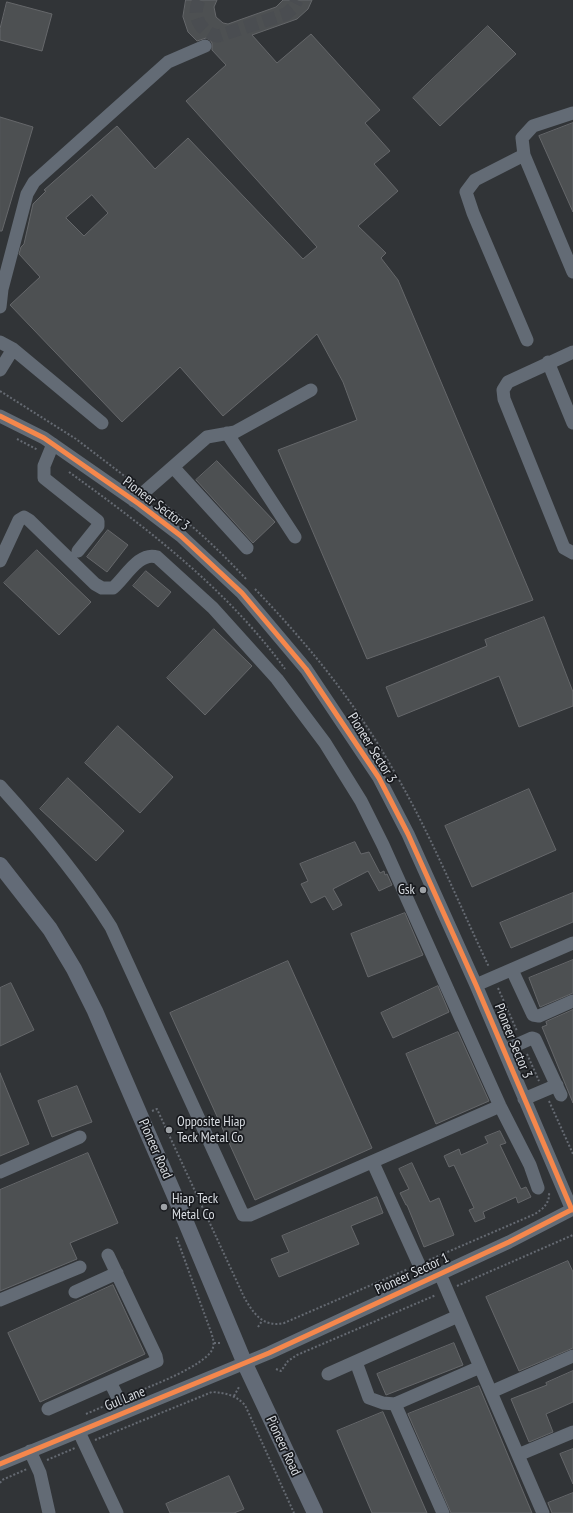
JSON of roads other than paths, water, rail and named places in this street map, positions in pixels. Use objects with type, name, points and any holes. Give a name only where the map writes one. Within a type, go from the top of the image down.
[{"type":"main road","name":"Pioneer Road","points":[[0,865],[50,929],[74,969],[95,1011],[244,1364],[315,1513]]},
{"type":"street","points":[[0,307],[2,288],[27,194],[34,182],[168,62],[205,46]]},
{"type":"street","points":[[573,113],[533,126],[522,138],[524,155],[573,272]]},
{"type":"street","points":[[524,155],[475,180],[466,192],[527,340]]},
{"type":"street","points":[[0,342],[13,349],[102,423]]},
{"type":"street","points":[[0,370],[13,349]]},
{"type":"street","points":[[573,352],[548,362],[508,382],[503,390],[504,399],[564,548],[573,553]]},
{"type":"street","points":[[548,362],[573,423]]},
{"type":"street","points":[[134,500],[206,437],[235,432],[311,390]]},
{"type":"street","name":"Pioneer Sector 3","points":[[0,416],[50,450],[134,500],[181,536],[242,593],[310,675],[378,778],[408,834],[505,1050],[524,1099],[573,1210]]},
{"type":"street","points":[[227,433],[295,537]]},
{"type":"street","points":[[50,450],[44,466],[44,478],[98,521],[98,526],[78,551]]},
{"type":"street","points":[[173,467],[247,548]]},
{"type":"street","points":[[0,561],[19,520],[24,517],[29,520],[95,584],[102,588],[113,588],[143,557],[153,555],[161,559],[213,608],[277,679],[325,743],[362,801],[383,844],[500,1106],[530,1165],[544,1188]]},
{"type":"street","points":[[0,786],[47,838],[92,896],[111,927],[243,1215],[250,1215],[500,1106]]},
{"type":"street","points":[[476,985],[573,943]]},
{"type":"street","points":[[512,970],[533,1016],[539,1016],[573,1001]]},
{"type":"street","points":[[505,1050],[532,1038],[535,1039],[559,1090],[524,1099]]},
{"type":"street","points":[[0,1172],[80,1137]]},
{"type":"street","points":[[372,1163],[426,1280]]},
{"type":"street","name":"Pioneer Sector 1","points":[[259,1357],[509,1242],[573,1210]]},
{"type":"street","points":[[48,1409],[155,1362],[157,1358],[108,1254]]},
{"type":"street","points":[[0,1300],[80,1267]]},
{"type":"street","points":[[75,1292],[117,1274]]},
{"type":"street","points":[[440,1274],[543,1513]]},
{"type":"street","points":[[328,1374],[458,1316]]},
{"type":"street","points":[[491,1392],[573,1356]]},
{"type":"street","name":"Gul Lane","points":[[0,1464],[259,1357]]},
{"type":"street","points":[[356,1362],[369,1398],[382,1403],[395,1404],[480,1366]]},
{"type":"street","points":[[110,1382],[125,1412]]},
{"type":"street","points":[[395,1404],[443,1513]]},
{"type":"street","points":[[79,1432],[117,1513]]},
{"type":"street","points":[[518,1455],[573,1432]]},
{"type":"street","points":[[30,1451],[40,1473],[49,1513]]},
{"type":"tunnel","points":[[199,0],[196,12],[199,23],[202,28],[218,36],[286,14],[293,8],[297,0]]},
{"type":"place","name":"Gsk","points":[[423,890]]},
{"type":"place","name":"Opposite Hiap Teck Metal Co","points":[[169,1130]]},
{"type":"place","name":"Hiap Teck Metal Co","points":[[164,1207]]}]
